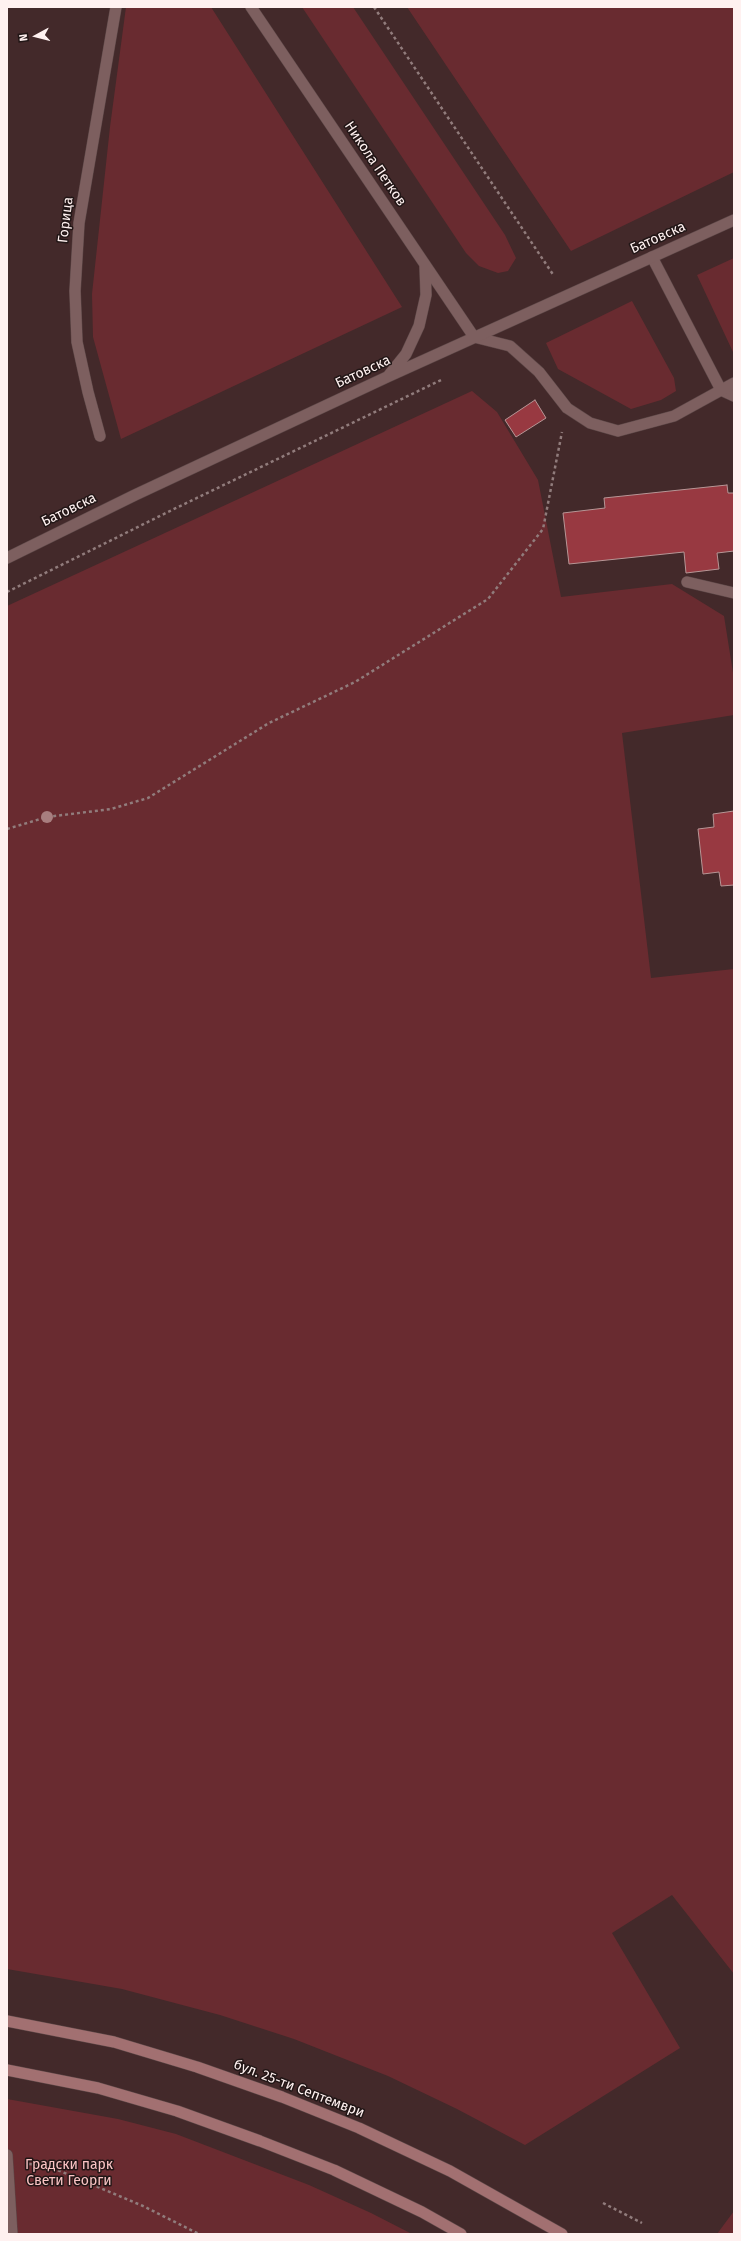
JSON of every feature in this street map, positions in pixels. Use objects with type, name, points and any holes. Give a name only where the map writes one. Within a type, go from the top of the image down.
[{"type":"main road","name":"бул. 25-ти Септември","points":[[7,2021],[114,2042],[197,2067],[282,2097],[359,2128],[450,2171],[562,2234]]},
{"type":"main road","points":[[7,2070],[98,2088],[177,2111],[334,2170],[422,2212],[461,2234]]},
{"type":"street","name":"Горица","points":[[100,436],[77,342],[75,291],[79,224],[116,7]]},
{"type":"street","name":"Никола Петков","points":[[251,7],[474,337]]},
{"type":"street","name":"Батовска","points":[[7,558],[135,495],[387,377],[734,220]]},
{"type":"street","points":[[652,257],[721,390],[734,396]]},
{"type":"street","points":[[387,377],[406,354],[419,326],[426,296],[425,265]]},
{"type":"street","points":[[474,337],[510,346],[539,372],[567,408],[590,423],[618,431],[674,416],[734,383]]},
{"type":"street","points":[[687,582],[734,593]]},
{"type":"street","points":[[8,2158],[12,2234]]},
{"type":"path","points":[[374,7],[567,296]]},
{"type":"path","points":[[7,592],[172,510],[445,378]]},
{"type":"path","points":[[7,829],[47,817],[111,809],[148,798],[269,723],[355,682],[488,599],[543,529],[567,408]]},
{"type":"path","points":[[8,2158],[48,2166],[143,2206],[199,2234]]},
{"type":"path","points":[[603,2203],[642,2223]]},
{"type":"green space","points":[[126,7],[211,7],[402,307],[121,439],[93,337],[92,294],[110,127]]},
{"type":"green space","points":[[302,7],[353,7],[505,235],[516,258],[508,271],[498,273],[479,266],[466,253]]},
{"type":"green space","points":[[407,7],[734,7],[734,172],[571,251]]},
{"type":"green space","points":[[734,258],[734,351],[733,352],[697,275]]},
{"type":"green space","points":[[632,301],[674,378],[676,391],[661,400],[631,409],[558,369],[546,343]]},
{"type":"green space","points":[[472,391],[497,412],[538,480],[561,597],[672,584],[724,616],[734,679],[734,715],[622,733],[651,978],[734,969],[734,1974],[672,1895],[612,1933],[680,2048],[525,2145],[457,2109],[388,2076],[294,2039],[220,2015],[122,1989],[7,1969],[7,606]]},
{"type":"green space","name":"Градски парк Свети Георги","points":[[7,2099],[118,2119],[176,2134],[309,2185],[371,2213],[412,2234],[7,2234]]},
{"type":"green space","points":[[734,2211],[734,2234],[717,2234]]},
{"type":"building","points":[[535,400],[546,418],[516,437],[505,420]]},
{"type":"building","points":[[727,485],[728,493],[734,493],[734,551],[717,553],[719,569],[686,573],[684,552],[569,564],[563,513],[605,508],[604,498]]},
{"type":"building","points":[[734,811],[734,885],[721,886],[719,872],[703,874],[698,829],[714,827],[713,814]]}]
